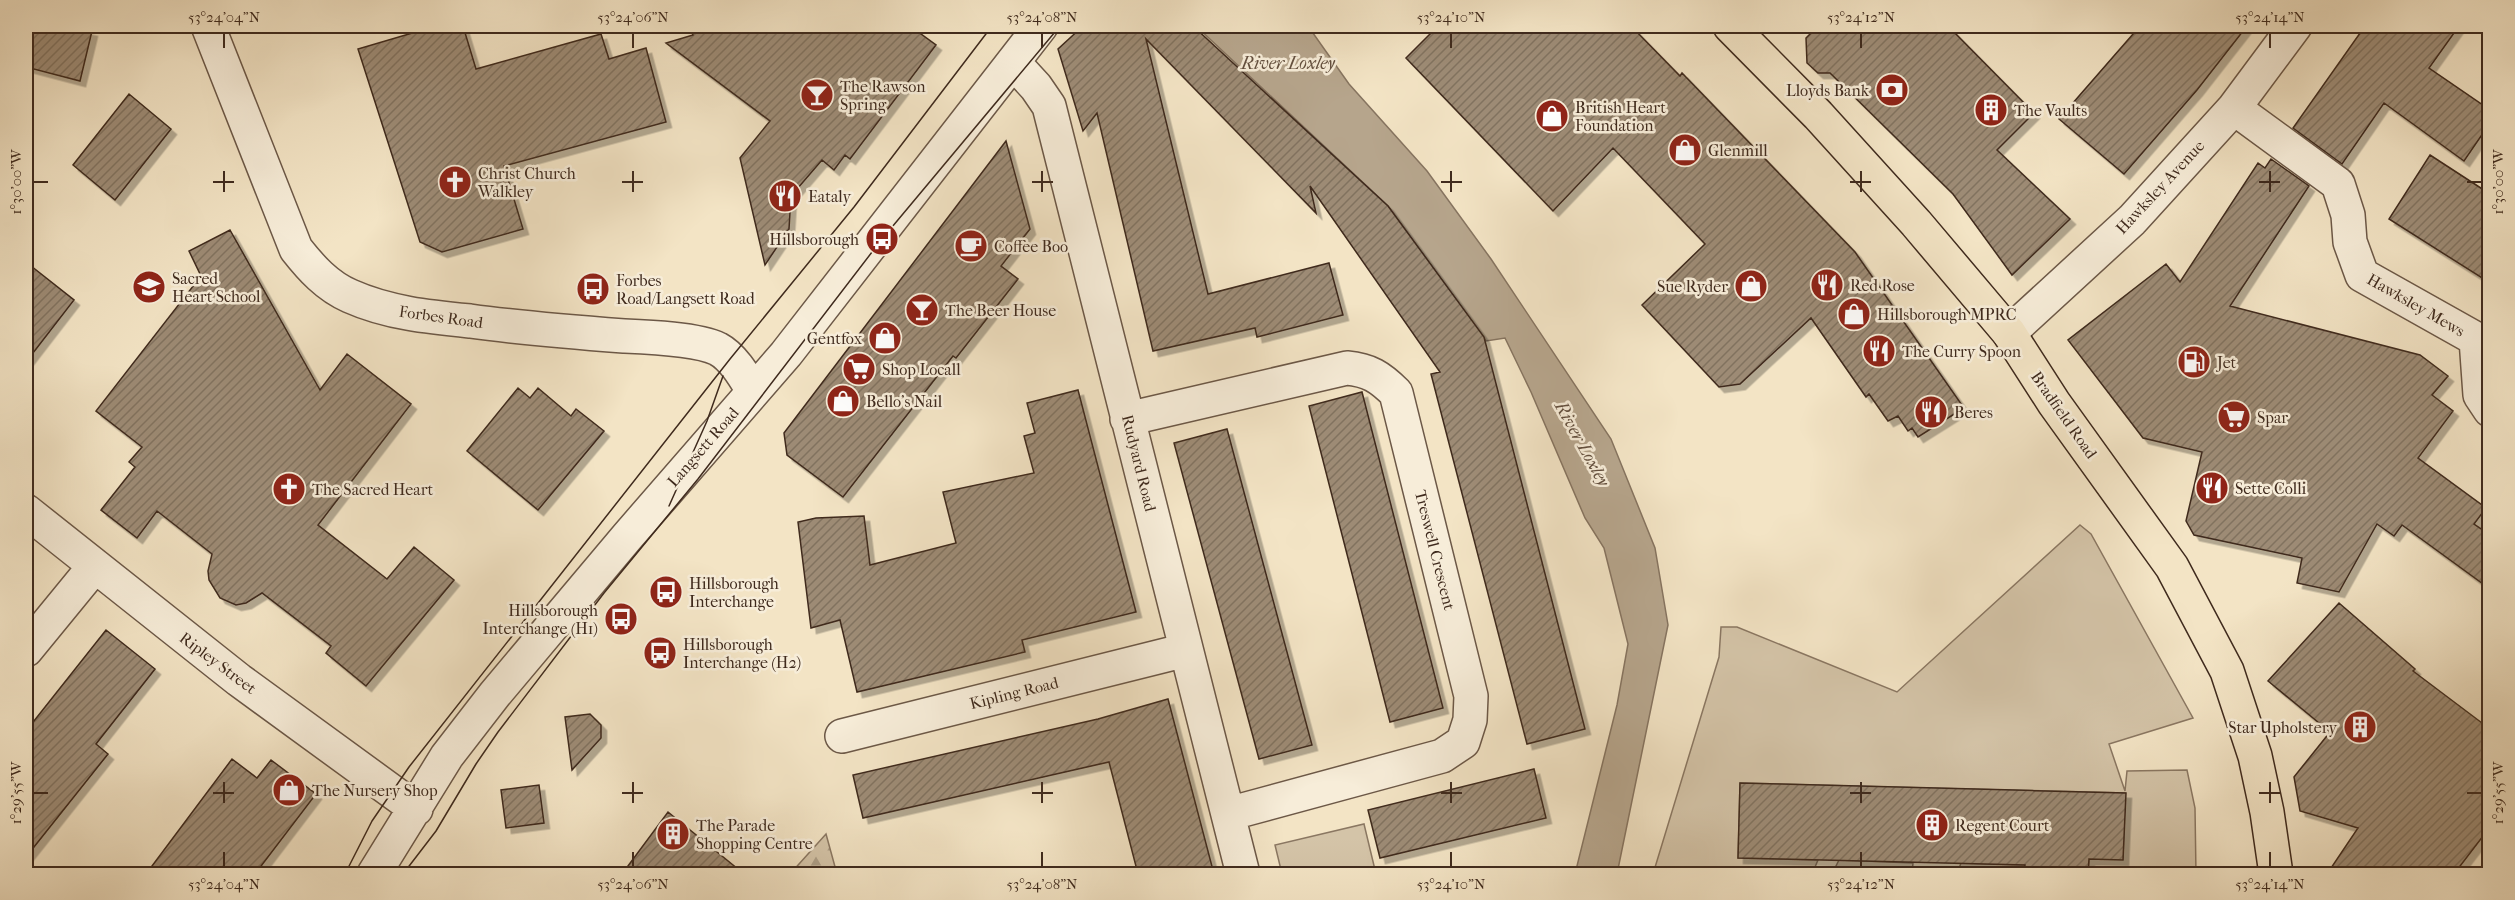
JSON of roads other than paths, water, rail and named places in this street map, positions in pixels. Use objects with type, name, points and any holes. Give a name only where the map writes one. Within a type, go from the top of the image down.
[{"type":"main road","name":"Bradfield Road","points":[[1730,26],[1818,115],[1909,215],[2008,333],[2054,403],[2172,567],[2227,671],[2255,756],[2267,812],[2276,874]]},
{"type":"street","name":"Forbes Road","points":[[208,26],[296,249],[317,276],[349,296],[403,314],[541,330],[653,338],[707,345],[719,350],[730,359],[743,374],[753,391]]},
{"type":"street","name":"Langsett Road","points":[[374,874],[447,756],[495,694],[786,354],[1041,26]]},
{"type":"street","name":"Hawksley Avenue","points":[[2008,333],[2132,220],[2234,108],[2295,26]]},
{"type":"street","name":"Rudyard Road","points":[[1012,62],[1036,87],[1049,106],[1243,874]]},
{"type":"street","name":"Hawksley Mews","points":[[2234,108],[2338,184],[2348,215],[2350,242],[2362,275],[2483,329],[2480,395],[2490,410]]},
{"type":"street","name":"Treswell Crescent","points":[[1127,419],[1347,368],[1365,369],[1382,378],[1396,393],[1471,696],[1470,720],[1463,742],[1442,756],[1228,814]]},
{"type":"street","name":"Ripley Street","points":[[26,511],[239,680],[416,809]]},
{"type":"street","points":[[26,650],[94,567]]},
{"type":"street","name":"Kipling Road","points":[[842,736],[1186,650]]},
{"type":"water","name":"River Loxley","points":[[1196,26],[1308,26],[1349,84],[1427,171],[1491,259],[1611,439],[1655,548],[1668,625],[1617,874],[1575,874],[1617,705],[1628,644],[1604,548],[1585,518],[1531,392],[1505,338],[1486,341],[1388,206]]},
{"type":"tram line","points":[[345,874],[372,821],[409,767],[730,359],[854,207],[992,26]]},
{"type":"tram line","points":[[403,874],[436,831],[498,732],[604,593],[698,479],[882,239],[1060,26]]},
{"type":"tram line","points":[[669,506],[707,421],[723,376]]},
{"type":"place","name":"Lloyds Bank","points":[[1892,90]]},
{"type":"place","name":"The Rawson Spring","points":[[817,95]]},
{"type":"place","name":"The Vaults","points":[[1991,110]]},
{"type":"place","name":"British Heart Foundation","points":[[1552,116]]},
{"type":"place","name":"Glenmill","points":[[1685,150]]},
{"type":"place","name":"Christ Church Walkley","points":[[455,182]]},
{"type":"place","name":"Eataly","points":[[785,196]]},
{"type":"place","name":"Hillsborough","points":[[882,239]]},
{"type":"place","name":"Coffee Boo","points":[[971,246]]},
{"type":"place","name":"Red Rose","points":[[1827,285]]},
{"type":"place","name":"Sue Ryder","points":[[1751,286]]},
{"type":"place","name":"Sacred Heart School","points":[[149,287]]},
{"type":"place","name":"Forbes Road/Langsett Road","points":[[593,289]]},
{"type":"place","name":"The Beer House","points":[[922,310]]},
{"type":"place","name":"Hillsborough MPRC","points":[[1854,314]]},
{"type":"place","name":"Gentfox","points":[[885,338]]},
{"type":"place","name":"The Curry Spoon","points":[[1879,351]]},
{"type":"place","name":"Jet","points":[[2194,362]]},
{"type":"place","name":"Shop Locall","points":[[859,369]]},
{"type":"place","name":"Bello’s Nail","points":[[843,401]]},
{"type":"place","name":"Beres","points":[[1931,412]]},
{"type":"place","name":"Spar","points":[[2234,417]]},
{"type":"place","name":"Sette Colli","points":[[2212,488]]},
{"type":"place","name":"The Sacred Heart","points":[[289,489]]},
{"type":"place","name":"Hillsborough Interchange","points":[[666,592]]},
{"type":"place","name":"Hillsborough Interchange (H1)","points":[[621,619]]},
{"type":"place","name":"Hillsborough Interchange (H2)","points":[[660,653]]},
{"type":"place","name":"Star Upholstery","points":[[2360,727]]},
{"type":"place","name":"The Nursery Shop","points":[[289,790]]},
{"type":"place","name":"Regent Court","points":[[1932,825]]},
{"type":"place","name":"The Parade Shopping Centre","points":[[673,834]]}]
